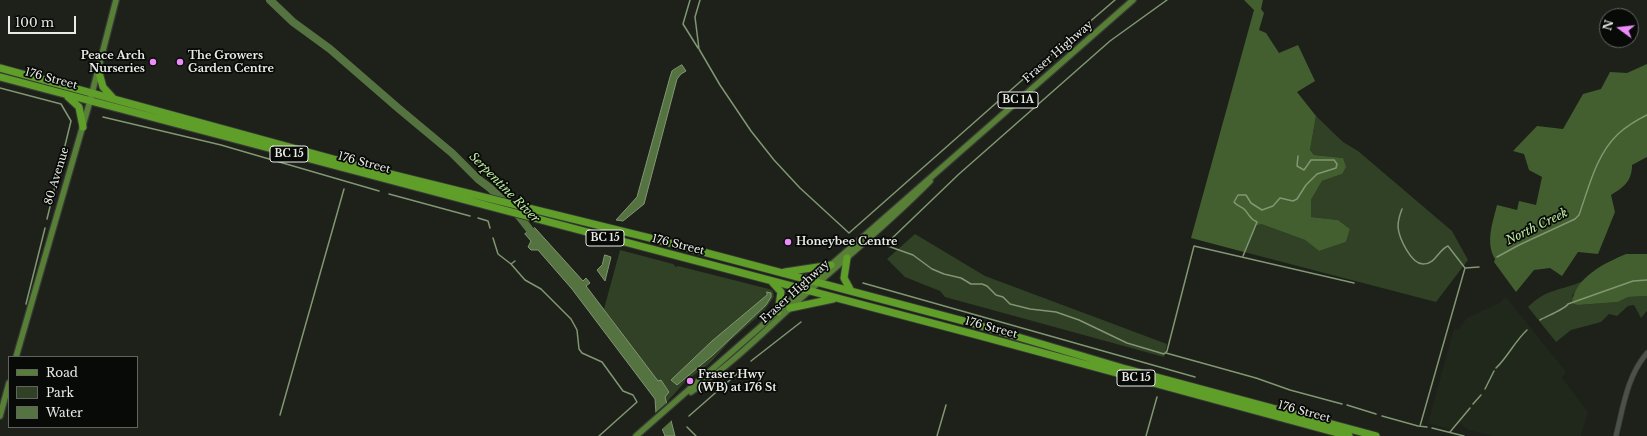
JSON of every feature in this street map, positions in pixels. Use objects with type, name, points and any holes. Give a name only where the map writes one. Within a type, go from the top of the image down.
[{"type":"highway","name":"176 Street","points":[[0,68],[362,167],[851,291]]},
{"type":"highway","points":[[98,69],[103,87],[115,99]]},
{"type":"highway","name":"176 Street","points":[[0,77],[487,207],[837,298],[1349,436]]},
{"type":"highway","points":[[60,93],[78,104],[81,112],[82,127]]},
{"type":"highway","points":[[847,258],[844,278],[851,291]]},
{"type":"highway","points":[[781,273],[831,265]]},
{"type":"highway","points":[[772,281],[781,292],[778,312]]},
{"type":"highway","name":"BC 15","points":[[851,291],[971,322],[1126,369],[1376,436]]},
{"type":"highway","points":[[790,308],[837,298]]},
{"type":"main road","name":"80 Avenue","points":[[16,356],[90,101],[116,0]]},
{"type":"main road","name":"Fraser Highway","points":[[816,282],[831,265],[904,200],[1133,0]]},
{"type":"main road","name":"Fraser Highway","points":[[636,436],[778,312],[847,258],[904,208],[960,151]]},
{"type":"main road","points":[[816,282],[885,222],[904,200]]},
{"type":"main road","name":"Fraser Highway","points":[[670,406],[712,378],[790,308],[806,290]]},
{"type":"main road","points":[[0,416],[8,387]]},
{"type":"street","points":[[1616,436],[1634,373],[1647,354]]},
{"type":"shaded area","points":[[1244,0],[1263,0],[1261,9],[1264,13],[1259,30],[1266,33],[1279,53],[1298,45],[1315,81],[1297,92],[1316,116],[1310,150],[1314,155],[1343,158],[1346,167],[1342,174],[1322,181],[1311,200],[1311,217],[1338,220],[1350,229],[1346,242],[1319,251],[1305,240],[1261,224],[1255,226],[1244,252],[1191,238],[1254,10]]},
{"type":"shaded area","points":[[1647,64],[1647,157],[1632,165],[1632,171],[1629,179],[1620,189],[1611,195],[1615,212],[1598,254],[1578,252],[1562,276],[1550,268],[1534,270],[1516,292],[1494,262],[1495,259],[1492,252],[1490,239],[1492,225],[1497,205],[1517,210],[1519,201],[1536,205],[1542,177],[1529,170],[1524,154],[1513,151],[1537,126],[1563,129],[1583,94],[1601,89],[1610,72],[1627,73]]},
{"type":"shaded area","points":[[1626,254],[1647,254],[1647,296],[1628,297],[1618,302],[1578,305],[1572,303],[1574,294],[1585,278],[1600,267]]},
{"type":"shaded area","points":[[1506,297],[1566,372],[1562,378],[1588,412],[1581,436],[1492,436],[1469,430],[1460,423],[1450,429],[1428,423],[1454,329],[1458,330],[1467,318],[1499,303]]},
{"type":"green space","points":[[1316,116],[1343,142],[1358,151],[1452,231],[1468,260],[1436,302],[1244,252],[1255,226],[1261,224],[1305,240],[1319,251],[1346,242],[1350,229],[1338,220],[1311,217],[1311,200],[1322,181],[1342,174],[1343,158],[1314,155],[1310,150]]},
{"type":"green space","points":[[915,234],[985,276],[1167,344],[1164,357],[945,297],[940,291],[905,277],[887,259]]},
{"type":"green space","points":[[620,250],[673,264],[676,267],[678,266],[769,289],[773,291],[774,297],[763,312],[730,341],[710,363],[685,382],[666,403],[664,397],[669,391],[661,380],[658,382],[604,309]]},
{"type":"green space","points":[[1583,281],[1572,296],[1578,305],[1618,302],[1628,297],[1647,296],[1647,311],[1641,318],[1634,305],[1628,306],[1617,316],[1609,314],[1601,322],[1571,330],[1556,342],[1528,307],[1548,293]]},
{"type":"water","points":[[682,65],[686,71],[677,79],[644,204],[623,221],[616,220],[637,197],[672,71]]},
{"type":"water","points":[[535,228],[583,281],[586,278],[590,283],[586,286],[658,381],[661,380],[669,392],[665,397],[675,436],[665,436],[656,413],[655,399],[572,289],[538,250],[531,250],[528,247],[531,241],[525,234]]},
{"type":"water","points":[[605,255],[611,257],[605,281],[597,270],[602,265]]},
{"type":"water","points":[[767,292],[771,293],[771,297],[766,305],[713,355],[677,385],[671,380],[712,341],[767,295]]},
{"type":"pier","points":[[668,402],[673,419],[661,430],[654,414]]},
{"type":"waterway","name":"Serpentine River","points":[[270,0],[293,22],[330,49],[452,153],[519,216],[537,239]]},
{"type":"waterway","points":[[690,0],[683,24],[698,48]]},
{"type":"waterway","points":[[700,0],[695,17],[699,49],[720,85],[751,131],[774,160],[800,188],[849,233],[1029,74]]},
{"type":"waterway","points":[[1035,69],[1115,0]]},
{"type":"waterway","points":[[1167,0],[1110,41],[959,174],[885,245],[913,255],[932,269],[944,274],[961,278],[971,284],[982,284],[987,286],[996,295],[1003,297],[1010,304],[1030,309],[1056,312],[1079,320],[1127,343],[1164,354],[1167,351],[1194,246],[1354,283]]},
{"type":"waterway","points":[[0,88],[61,104],[71,121],[47,219]]},
{"type":"waterway","name":"North Creek","points":[[1497,257],[1575,219],[1579,215],[1594,172],[1610,142],[1625,128],[1647,115]]},
{"type":"waterway","points":[[103,117],[221,145],[379,191]]},
{"type":"waterway","points":[[1243,256],[1257,222],[1251,218],[1244,209],[1234,202],[1238,195],[1246,195],[1251,203],[1262,210],[1273,206],[1280,198],[1293,201],[1297,199],[1306,185],[1317,174],[1336,168],[1337,164],[1334,160],[1311,160],[1304,170],[1297,166],[1298,156]]},
{"type":"waterway","points":[[280,415],[344,189]]},
{"type":"waterway","points":[[389,194],[470,216]]},
{"type":"waterway","points":[[1402,209],[1398,222],[1399,232],[1406,250],[1414,260],[1423,264],[1431,262],[1448,246],[1465,268]]},
{"type":"waterway","points":[[478,218],[488,221],[490,228]]},
{"type":"waterway","points":[[26,304],[45,228]]},
{"type":"waterway","points":[[493,238],[498,254],[511,264]]},
{"type":"waterway","points":[[515,261],[511,264],[525,280],[541,289],[571,319],[577,330],[579,349],[582,353],[602,362],[623,391],[633,395],[637,402],[599,436]]},
{"type":"waterway","name":"North Creek","points":[[1420,426],[1465,268],[1479,267]]},
{"type":"waterway","points":[[1540,320],[1560,310],[1568,304],[1633,281],[1647,280]]},
{"type":"waterway","points":[[863,283],[1195,377]]},
{"type":"waterway","points":[[751,361],[801,322]]},
{"type":"waterway","points":[[1496,368],[1527,330]]},
{"type":"waterway","points":[[1166,353],[1342,404]]},
{"type":"waterway","points":[[1485,389],[1494,371]]},
{"type":"waterway","points":[[689,416],[738,373]]},
{"type":"waterway","points":[[1473,404],[1481,395]]},
{"type":"waterway","points":[[1146,436],[1157,397]]},
{"type":"waterway","points":[[937,436],[946,405]]},
{"type":"waterway","points":[[1347,405],[1376,414]]},
{"type":"waterway","points":[[1450,432],[1470,408]]},
{"type":"waterway","points":[[1382,416],[1427,427]]},
{"type":"waterway","points":[[687,427],[696,436]]},
{"type":"waterway","points":[[1432,428],[1464,436]]},
{"type":"place","name":"Peace Arch Nurseries","points":[[153,62]]},
{"type":"place","name":"The Growers Garden Centre","points":[[180,62]]},
{"type":"place","name":"Honeybee Centre","points":[[788,242]]},
{"type":"place","name":"Fraser Hwy (WB) at 176 St","points":[[690,381]]}]
